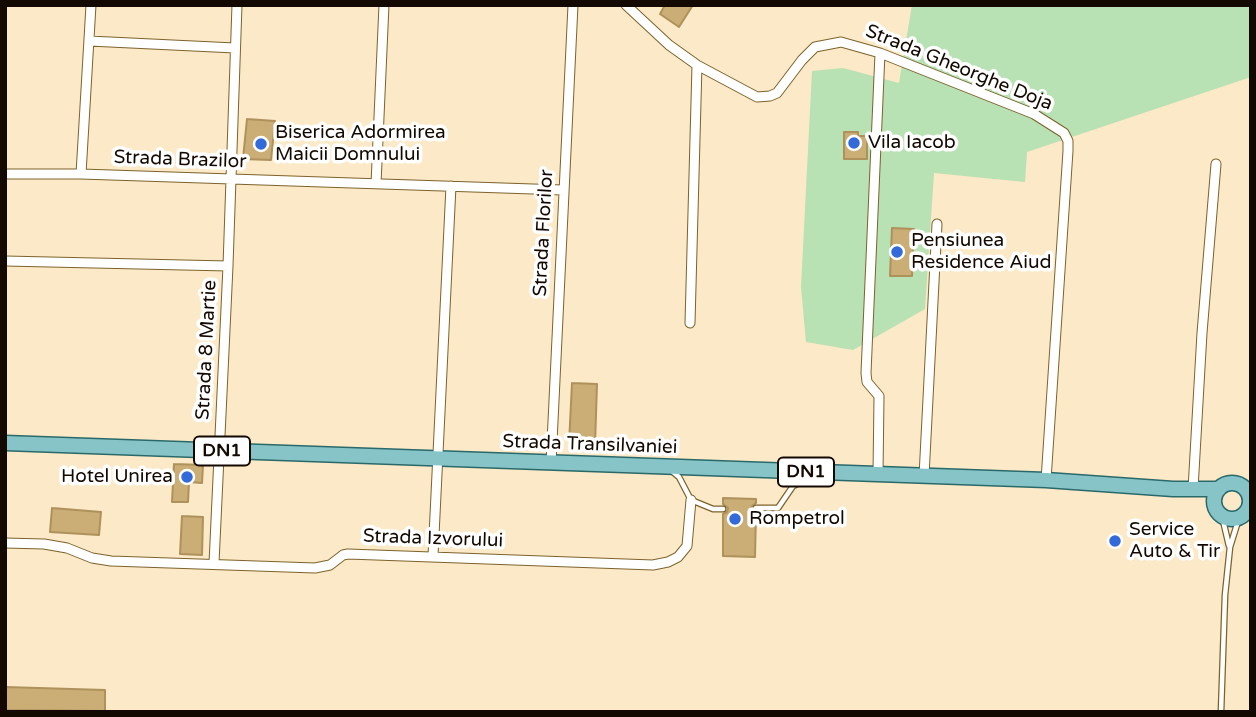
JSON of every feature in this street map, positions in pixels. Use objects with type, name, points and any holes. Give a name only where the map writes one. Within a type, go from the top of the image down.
[{"type":"main road","name":"Strada Transilvaniei","points":[[5,443],[1046,480],[1173,489],[1219,489],[1223,485],[1234,483],[1250,493],[1250,498],[1246,512],[1228,519],[1173,489]]},
{"type":"main road","points":[[1219,489],[1214,498],[1219,512]]},
{"type":"street","points":[[81,174],[91,5]]},
{"type":"street","name":"Strada 8 Martie","points":[[214,563],[237,5]]},
{"type":"street","points":[[376,184],[384,5]]},
{"type":"street","name":"Strada Florilor","points":[[551,463],[573,5]]},
{"type":"street","name":"Strada Gheorghe Doja","points":[[626,5],[649,29],[697,65],[748,94],[764,98],[777,93],[815,47],[841,41],[880,53],[1034,114],[1059,128],[1068,141],[1046,480]]},
{"type":"street","points":[[89,41],[235,48]]},
{"type":"street","points":[[878,474],[879,396],[867,382],[866,373],[880,53]]},
{"type":"street","points":[[690,323],[697,65]]},
{"type":"street","points":[[1193,489],[1216,164]]},
{"type":"street","name":"Strada Brazilor","points":[[5,174],[81,174],[563,190]]},
{"type":"street","points":[[433,556],[451,186]]},
{"type":"street","points":[[924,476],[937,225]]},
{"type":"street","points":[[5,261],[228,266]]},
{"type":"street","name":"Strada Izvorului","points":[[5,543],[56,546],[111,561],[315,568],[330,565],[348,554],[653,565],[678,557],[687,546],[691,500]]},
{"type":"lane","points":[[668,467],[679,477],[691,500],[713,509],[723,509]]},
{"type":"lane","points":[[756,508],[778,508],[793,486],[820,472]]},
{"type":"lane","points":[[1219,512],[1230,547]]},
{"type":"lane","points":[[1222,712],[1225,595],[1230,547],[1246,512]]},
{"type":"green space","points":[[912,5],[1251,5],[1251,77],[1027,152],[1025,182],[934,173],[925,309],[853,350],[806,342],[801,287],[812,71],[843,68],[899,83]]},
{"type":"building","points":[[665,5],[693,5],[679,27],[660,14]]},
{"type":"building","points":[[247,119],[275,121],[271,160],[243,159]]},
{"type":"building","points":[[844,132],[858,132],[858,136],[867,136],[867,159],[844,159]]},
{"type":"building","points":[[892,228],[914,229],[912,276],[890,276]]},
{"type":"building","points":[[572,383],[597,384],[595,445],[569,444]]},
{"type":"building","points":[[174,464],[203,465],[202,483],[189,482],[188,502],[172,502]]},
{"type":"building","points":[[723,498],[756,499],[756,503],[751,507],[756,513],[755,557],[723,556],[723,514],[728,508],[723,504]]},
{"type":"building","points":[[52,508],[101,512],[99,535],[50,532]]},
{"type":"building","points":[[182,516],[203,517],[202,555],[180,554]]},
{"type":"building","points":[[5,687],[105,690],[105,711],[5,710]]},
{"type":"place","name":"Vila Iacob","points":[[854,143]]},
{"type":"place","name":"Biserica Adormirea Maicii Domnului","points":[[261,144]]},
{"type":"place","name":"Pensiunea Residence Aiud","points":[[897,252]]},
{"type":"place","name":"Hotel Unirea","points":[[187,477]]},
{"type":"place","name":"Rompetrol","points":[[735,519]]},
{"type":"place","name":"Service Auto & Tir","points":[[1115,541]]}]
